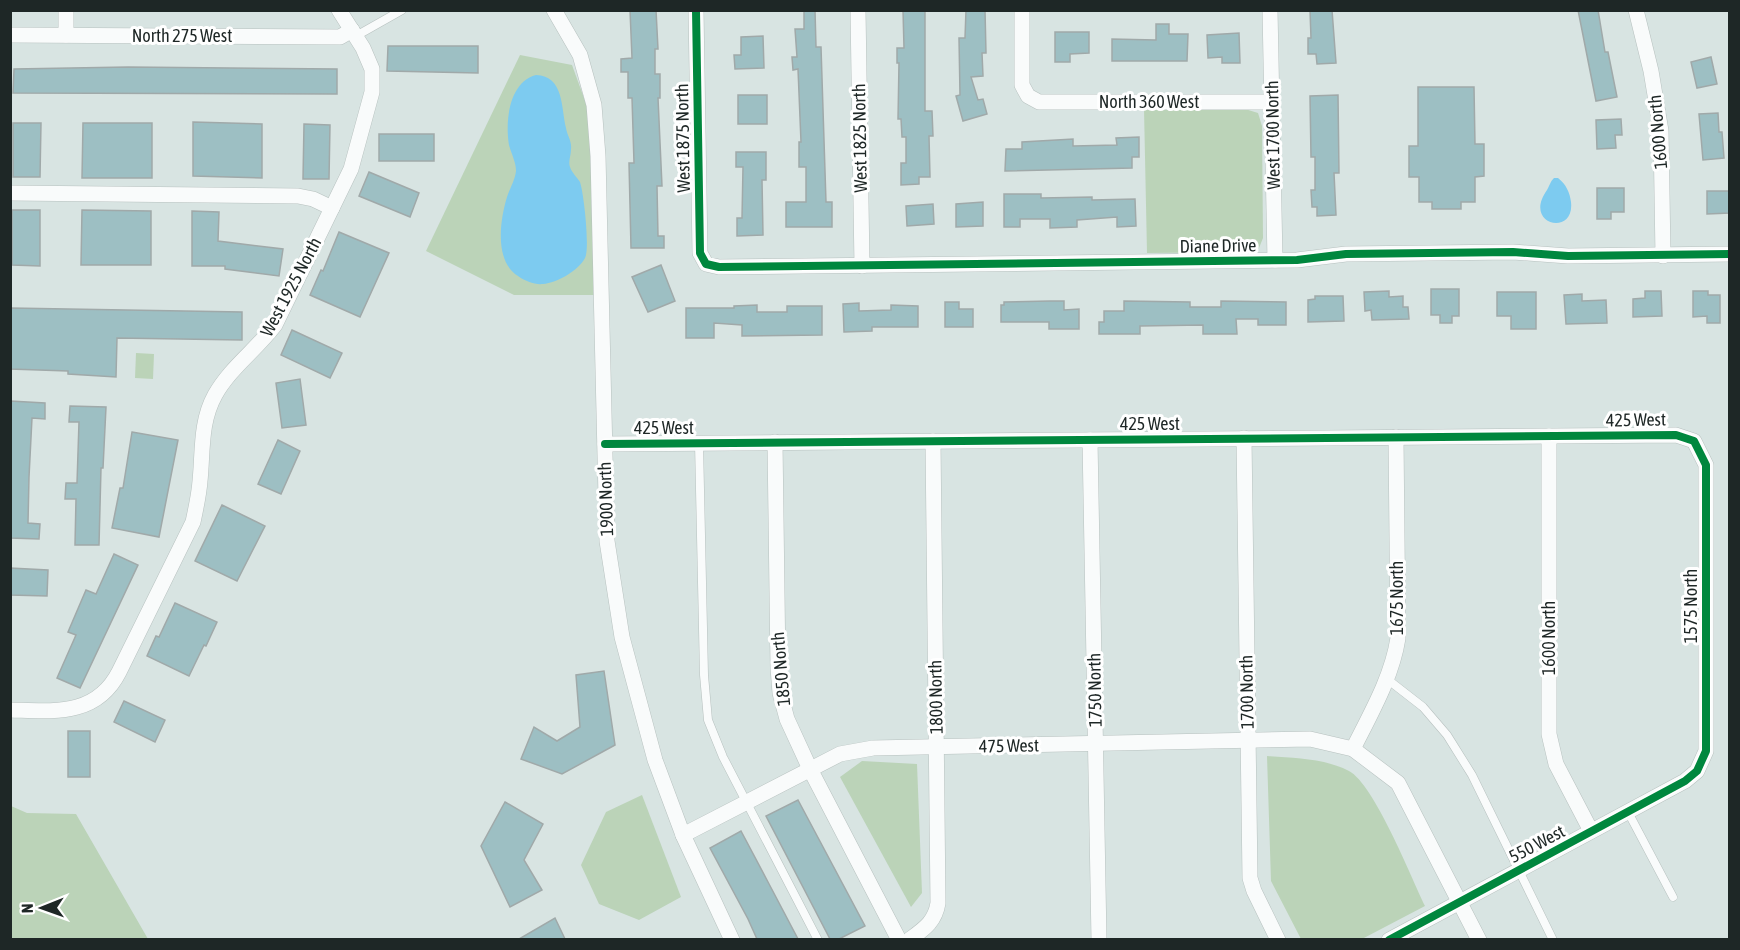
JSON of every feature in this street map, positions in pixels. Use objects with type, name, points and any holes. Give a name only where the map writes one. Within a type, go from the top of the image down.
[{"type":"street","points":[[66,10],[66,35]]},
{"type":"street","name":"West 1925 North","points":[[10,710],[62,711],[86,705],[103,693],[115,680],[193,522],[199,496],[201,442],[205,420],[214,397],[229,374],[262,343],[275,325],[351,169],[372,92],[372,69],[363,48],[339,10]]},
{"type":"street","name":"1900 North","points":[[554,10],[580,55],[594,105],[598,156],[607,541],[621,637],[651,748],[683,835],[732,939]]},
{"type":"street","name":"West 1875 North","points":[[696,10],[700,253],[706,264]]},
{"type":"street","name":"West 1825 North","points":[[858,10],[862,266]]},
{"type":"street","name":"North 360 West","points":[[1022,10],[1023,85],[1028,96],[1039,102],[1272,102]]},
{"type":"street","name":"West 1700 North","points":[[1270,10],[1275,260]]},
{"type":"street","name":"1600 North","points":[[1636,10],[1652,71],[1661,131],[1663,256]]},
{"type":"street","name":"North 275 West","points":[[10,34],[340,37],[353,33]]},
{"type":"street","points":[[10,193],[298,196],[313,199],[332,208]]},
{"type":"street","name":"Diane Drive","points":[[706,264],[719,267],[1297,260],[1374,253],[1513,252],[1568,256],[1730,254]]},
{"type":"street","name":"425 West","points":[[605,444],[1676,435],[1694,441]]},
{"type":"street","name":"1600 North","points":[[1549,436],[1549,734],[1556,764],[1592,831]]},
{"type":"street","name":"1675 North","points":[[1353,749],[1387,679],[1398,638],[1396,437]]},
{"type":"street","name":"1700 North","points":[[1244,438],[1250,878],[1278,939]]},
{"type":"street","name":"1750 North","points":[[1090,440],[1099,939]]},
{"type":"street","name":"1800 North","points":[[909,939],[930,924],[936,916],[938,903],[933,441]]},
{"type":"street","name":"1575 North","points":[[1694,441],[1706,465],[1706,751],[1697,771]]},
{"type":"street","name":"1850 North","points":[[775,442],[780,693],[787,719],[810,769],[899,939]]},
{"type":"street","name":"475 West","points":[[683,835],[840,754],[873,748],[1310,739],[1353,749]]},
{"type":"street","points":[[1353,749],[1398,783],[1479,939]]},
{"type":"street","name":"550 West","points":[[1389,939],[1685,781],[1697,771]]},
{"type":"lane","points":[[353,33],[402,10]]},
{"type":"lane","points":[[699,443],[704,675],[708,720],[723,757],[818,939]]},
{"type":"lane","points":[[1387,679],[1423,707],[1447,735],[1472,775],[1553,939]]},
{"type":"lane","points":[[1628,812],[1673,897]]},
{"type":"green space","points":[[520,55],[572,65],[588,109],[592,159],[594,295],[514,295],[426,251]]},
{"type":"green space","points":[[1144,109],[1245,109],[1258,113],[1262,126],[1263,238],[1259,248],[1249,252],[1147,253]]},
{"type":"green space","points":[[136,353],[154,354],[153,379],[135,378]]},
{"type":"green space","points":[[1267,756],[1329,763],[1349,771],[1359,779],[1380,812],[1425,906],[1362,939],[1301,939],[1271,881]]},
{"type":"green space","points":[[862,761],[917,764],[922,893],[911,907],[840,777]]},
{"type":"green space","points":[[642,795],[681,897],[639,920],[599,904],[581,865],[606,812]]},
{"type":"green space","points":[[11,806],[27,813],[76,814],[148,939],[11,939]]},
{"type":"water","points":[[536,75],[552,81],[560,94],[571,143],[569,165],[582,188],[587,244],[585,258],[578,267],[561,278],[540,284],[524,280],[510,269],[505,261],[501,240],[504,206],[516,171],[508,135],[511,104],[520,86],[527,79]]},
{"type":"water","points":[[1554,178],[1558,178],[1565,186],[1571,202],[1570,213],[1565,220],[1559,223],[1551,222],[1541,212],[1541,202]]},
{"type":"building","points":[[630,10],[656,10],[658,49],[655,49],[655,74],[660,74],[660,98],[658,98],[662,186],[657,186],[658,236],[664,236],[664,248],[631,248],[629,163],[634,163],[632,98],[628,98],[628,72],[621,72],[621,59],[632,58]]},
{"type":"building","points":[[804,10],[815,10],[816,47],[821,47],[826,202],[832,202],[832,227],[786,227],[786,202],[806,202],[806,167],[799,167],[799,142],[801,142],[798,69],[793,70],[792,57],[797,57],[795,29],[804,29]]},
{"type":"building","points":[[903,10],[925,10],[925,111],[932,111],[933,136],[929,136],[930,177],[919,177],[919,184],[901,185],[901,163],[906,163],[906,137],[902,137],[901,119],[898,119],[897,48],[904,48]]},
{"type":"building","points":[[966,10],[985,10],[986,53],[982,53],[983,76],[971,77],[978,100],[983,99],[987,114],[963,121],[956,96],[960,95],[959,38],[965,38]]},
{"type":"building","points":[[1310,10],[1332,10],[1336,63],[1317,64],[1316,54],[1308,54],[1308,38],[1311,38]]},
{"type":"building","points":[[1578,10],[1598,10],[1605,52],[1608,52],[1617,97],[1596,101]]},
{"type":"building","points":[[1156,24],[1169,24],[1169,34],[1188,34],[1187,61],[1112,61],[1112,39],[1156,40]]},
{"type":"building","points":[[1055,32],[1089,32],[1089,53],[1070,54],[1070,62],[1055,62]]},
{"type":"building","points":[[1239,33],[1240,63],[1222,63],[1222,57],[1208,58],[1207,35]]},
{"type":"building","points":[[763,36],[764,68],[735,69],[734,55],[741,55],[741,37]]},
{"type":"building","points":[[388,46],[478,46],[478,73],[387,71]]},
{"type":"building","points":[[1711,57],[1717,84],[1697,88],[1691,62]]},
{"type":"building","points":[[128,67],[337,69],[337,94],[13,93],[14,69]]},
{"type":"building","points":[[1418,87],[1474,87],[1475,144],[1484,144],[1484,176],[1475,177],[1475,202],[1461,202],[1461,209],[1432,209],[1432,202],[1419,202],[1419,177],[1409,177],[1409,146],[1418,146]]},
{"type":"building","points":[[738,95],[767,95],[767,124],[738,124]]},
{"type":"building","points":[[1338,95],[1339,173],[1334,173],[1336,215],[1317,216],[1317,207],[1312,207],[1311,190],[1315,190],[1315,157],[1311,157],[1310,96]]},
{"type":"building","points":[[1718,113],[1724,158],[1703,160],[1699,114]]},
{"type":"building","points":[[1621,119],[1622,135],[1615,135],[1616,148],[1597,149],[1596,120]]},
{"type":"building","points":[[193,122],[262,124],[262,178],[193,176]]},
{"type":"building","points":[[13,123],[41,123],[40,177],[13,177]]},
{"type":"building","points":[[83,123],[152,123],[152,178],[82,178]]},
{"type":"building","points":[[304,124],[330,125],[329,179],[303,179]]},
{"type":"building","points":[[379,134],[434,134],[434,161],[379,161]]},
{"type":"building","points":[[1139,137],[1139,157],[1132,157],[1132,168],[1005,171],[1006,149],[1022,149],[1022,142],[1073,139],[1073,146],[1117,145],[1116,138]]},
{"type":"building","points":[[736,152],[766,152],[766,180],[762,180],[763,235],[737,236],[737,218],[742,218],[743,167],[736,167]]},
{"type":"building","points":[[369,172],[419,193],[410,217],[359,196]]},
{"type":"building","points":[[1597,188],[1624,188],[1624,212],[1611,212],[1611,219],[1597,219]]},
{"type":"building","points":[[1707,191],[1730,191],[1730,213],[1707,214]]},
{"type":"building","points":[[1004,194],[1041,194],[1041,198],[1092,197],[1092,200],[1135,199],[1136,226],[1117,227],[1117,217],[1077,220],[1077,227],[1050,228],[1050,219],[1020,219],[1020,227],[1004,227]]},
{"type":"building","points":[[983,202],[983,226],[956,227],[956,204]]},
{"type":"building","points":[[933,204],[934,224],[907,226],[906,206]]},
{"type":"building","points":[[12,210],[40,210],[40,266],[12,265]]},
{"type":"building","points":[[82,210],[151,211],[151,265],[81,265]]},
{"type":"building","points":[[192,211],[219,212],[218,241],[283,249],[279,276],[225,269],[225,266],[192,266]]},
{"type":"building","points":[[339,232],[389,253],[360,317],[310,295]]},
{"type":"building","points":[[661,265],[675,301],[648,312],[632,277]]},
{"type":"building","points":[[1431,289],[1459,289],[1459,316],[1452,316],[1452,323],[1440,323],[1440,315],[1431,315]]},
{"type":"building","points":[[1389,291],[1389,297],[1403,296],[1403,307],[1408,307],[1409,319],[1372,320],[1371,310],[1365,311],[1364,292]]},
{"type":"building","points":[[1645,291],[1661,291],[1662,316],[1633,317],[1633,299],[1645,298]]},
{"type":"building","points":[[1693,291],[1708,291],[1708,295],[1720,295],[1720,323],[1707,323],[1707,316],[1693,317]]},
{"type":"building","points":[[1497,292],[1536,292],[1536,329],[1511,329],[1511,316],[1497,316]]},
{"type":"building","points":[[1582,294],[1582,301],[1606,300],[1607,323],[1566,324],[1564,295]]},
{"type":"building","points":[[1315,296],[1343,296],[1344,321],[1308,322],[1308,300],[1315,299]]},
{"type":"building","points":[[1064,301],[1064,310],[1079,309],[1079,329],[1049,329],[1049,322],[1001,322],[1001,305],[1004,305],[1004,302]]},
{"type":"building","points":[[1124,301],[1190,302],[1190,307],[1221,307],[1221,301],[1286,302],[1286,325],[1258,325],[1258,319],[1236,319],[1237,334],[1203,334],[1203,325],[1140,326],[1140,334],[1099,334],[1099,322],[1104,322],[1104,311],[1124,311]]},
{"type":"building","points":[[945,302],[959,302],[959,309],[973,309],[973,327],[945,327]]},
{"type":"building","points":[[859,303],[859,311],[891,310],[891,305],[918,306],[918,327],[872,327],[872,331],[844,332],[843,304]]},
{"type":"building","points":[[757,305],[757,312],[787,312],[787,306],[822,306],[822,335],[742,336],[742,325],[714,323],[714,338],[686,338],[686,308],[734,308],[734,306]]},
{"type":"building","points":[[10,308],[242,312],[242,340],[117,338],[116,377],[68,374],[68,371],[10,369]]},
{"type":"building","points":[[292,330],[342,353],[330,378],[281,355]]},
{"type":"building","points":[[300,379],[306,425],[282,428],[276,383]]},
{"type":"building","points":[[10,401],[45,403],[45,419],[32,418],[29,477],[28,523],[40,524],[39,539],[10,538]]},
{"type":"building","points":[[70,406],[106,407],[103,468],[101,468],[99,545],[75,545],[76,499],[65,499],[66,483],[77,483],[79,422],[69,422]]},
{"type":"building","points":[[132,432],[178,440],[159,537],[112,528],[120,488],[123,488]]},
{"type":"building","points":[[278,440],[300,451],[281,494],[258,484]]},
{"type":"building","points":[[222,505],[265,526],[237,581],[195,561]]},
{"type":"building","points":[[114,554],[138,565],[80,688],[57,678],[76,635],[68,632],[86,590],[96,594]]},
{"type":"building","points":[[10,568],[48,570],[47,596],[10,595]]},
{"type":"building","points":[[175,603],[217,622],[189,676],[147,656]]},
{"type":"building","points":[[604,671],[615,745],[562,774],[521,759],[534,727],[557,741],[580,727],[576,675]]},
{"type":"building","points":[[124,701],[165,720],[155,742],[114,722]]},
{"type":"building","points":[[68,731],[90,731],[90,777],[68,777]]},
{"type":"building","points":[[798,800],[865,926],[839,939],[830,939],[766,816]]},
{"type":"building","points":[[505,802],[543,824],[524,860],[542,890],[510,907],[481,846]]},
{"type":"building","points":[[741,831],[798,939],[757,939],[710,848]]},
{"type":"building","points":[[555,918],[565,939],[519,939]]},
{"type":"cycle path","points":[[696,10],[700,253],[706,264],[719,267],[1297,260],[1346,254],[1513,252],[1568,256],[1730,254]]},
{"type":"cycle path","points":[[605,444],[1676,435],[1694,441],[1706,465],[1706,751],[1697,771],[1685,781],[1389,940]]}]
